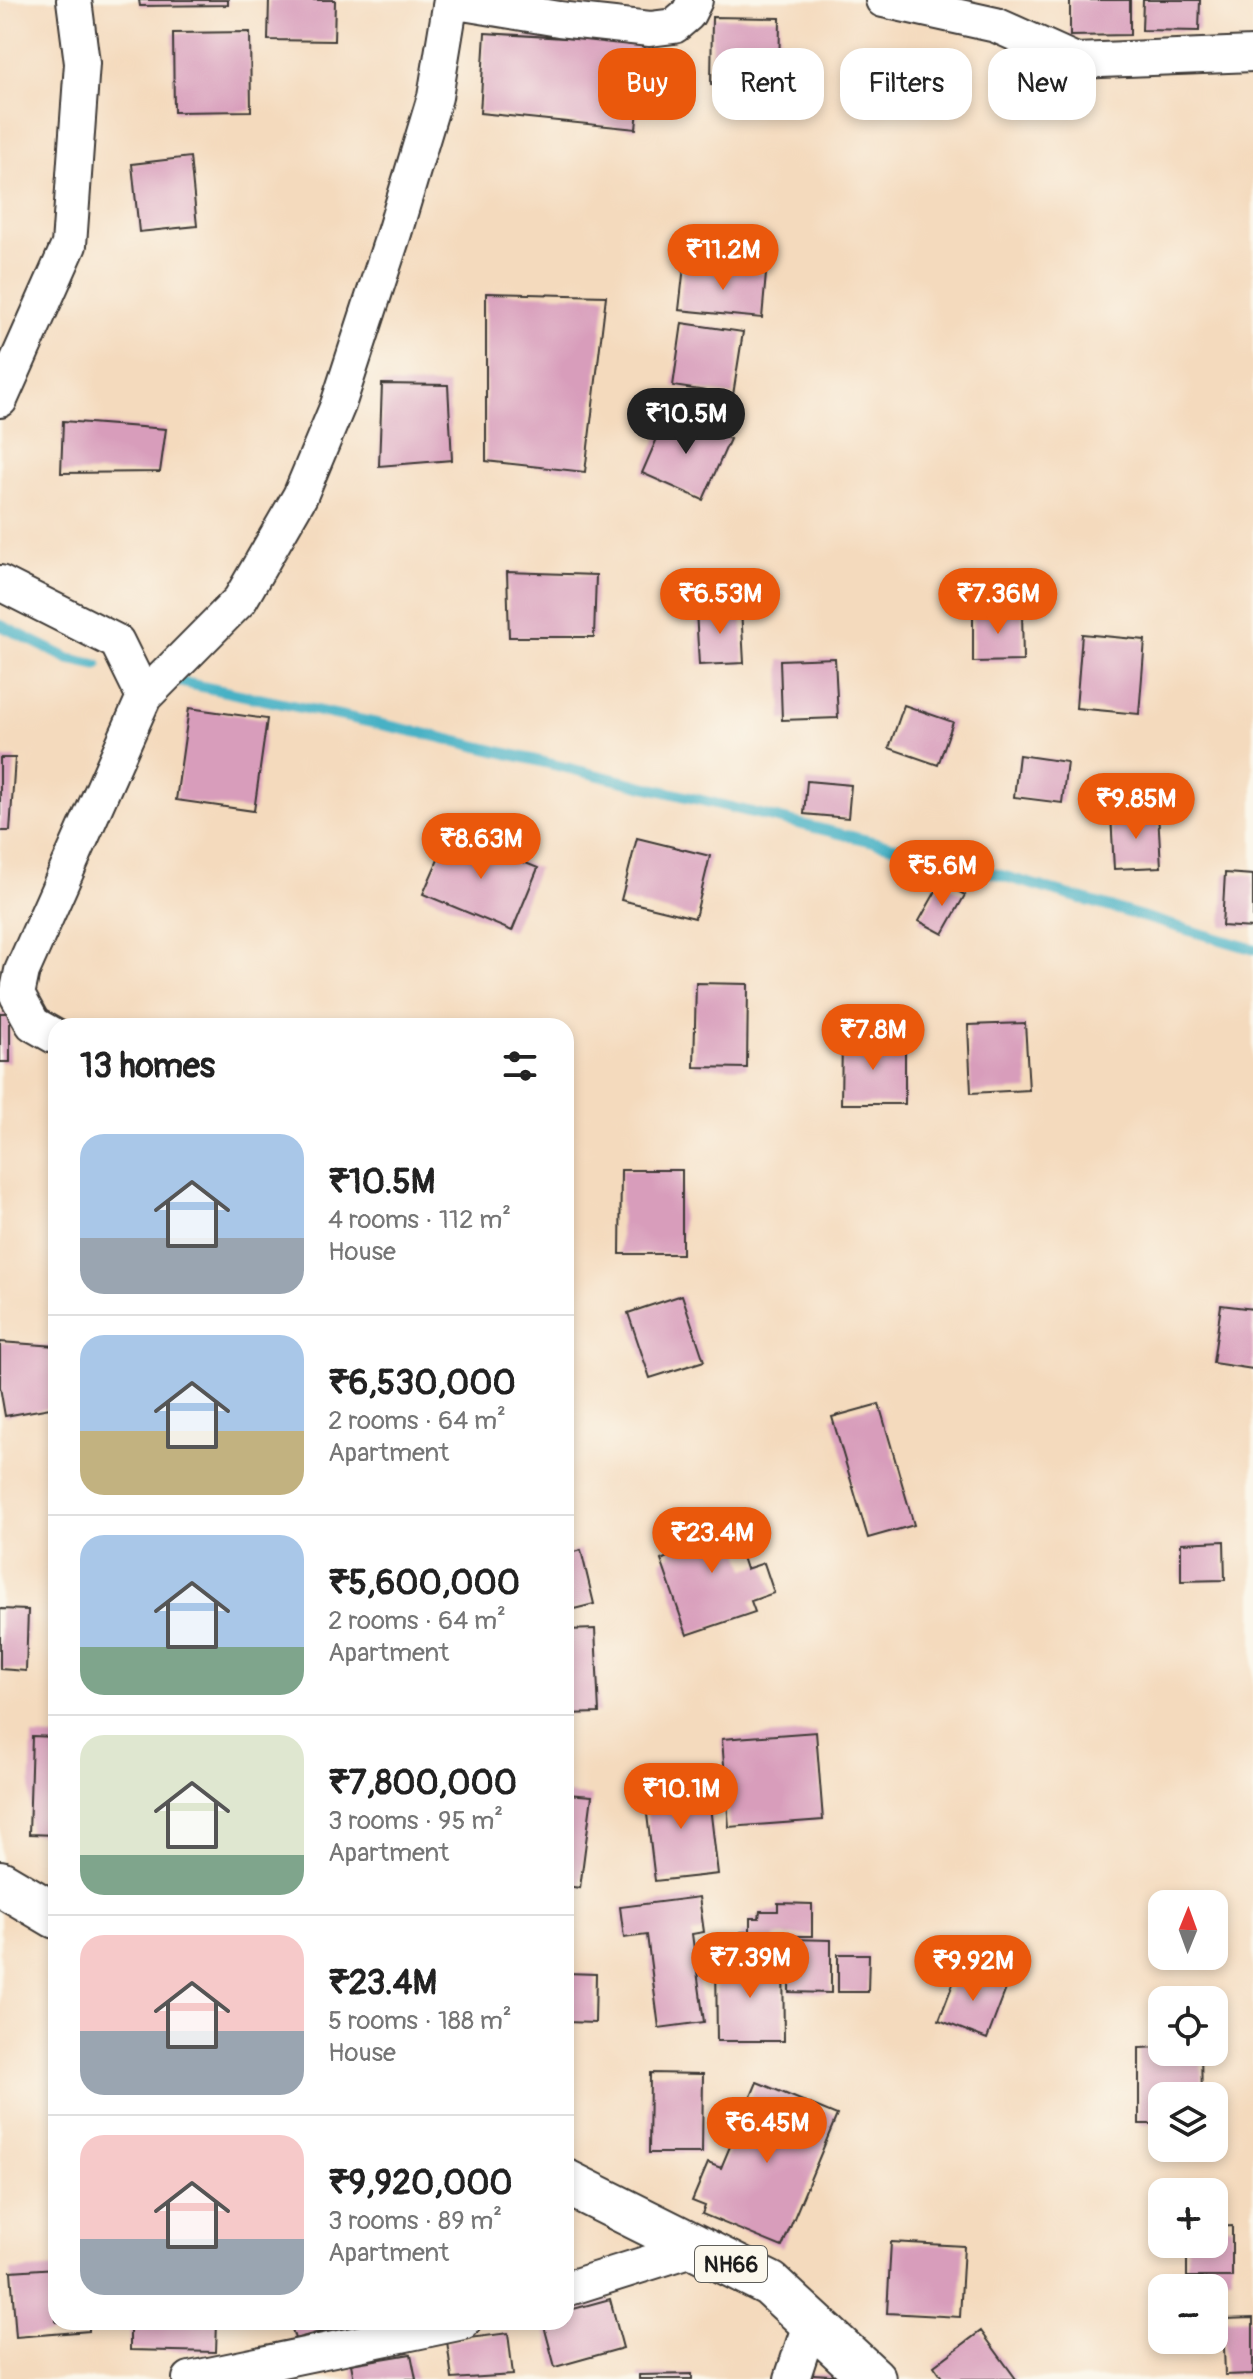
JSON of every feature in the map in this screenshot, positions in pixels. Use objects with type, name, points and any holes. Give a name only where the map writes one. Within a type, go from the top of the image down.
[{"type":"main road","points":[[0,1883],[48,1911]]},
{"type":"main road","name":"NH66","points":[[574,2186],[770,2284],[873,2379]]},
{"type":"street","points":[[0,400],[69,245],[82,63],[74,0]]},
{"type":"street","points":[[48,1032],[33,1024],[17,995],[22,971],[144,697],[240,600],[300,496],[338,405],[399,218],[435,97],[451,1],[559,19],[650,29],[674,26],[688,14],[695,0]]},
{"type":"street","points":[[883,0],[996,25],[1076,61],[1253,54]]},
{"type":"street","points":[[0,583],[117,642],[144,697]]},
{"type":"street","points":[[574,2286],[699,2247]]},
{"type":"street","points":[[792,2379],[811,2321]]},
{"type":"street","points":[[190,2379],[425,2330]]},
{"type":"building","points":[[139,0],[228,0],[228,5],[140,6]]},
{"type":"building","points":[[269,0],[335,0],[334,41],[268,40]]},
{"type":"building","points":[[1070,0],[1130,0],[1130,35],[1070,36]]},
{"type":"building","points":[[1143,0],[1200,0],[1199,31],[1142,30]]},
{"type":"building","points":[[712,17],[780,18],[780,48],[712,48],[711,85]]},
{"type":"building","points":[[250,32],[251,111],[174,112],[173,33]]},
{"type":"building","points":[[485,33],[645,43],[644,48],[598,48],[598,120],[637,120],[636,129],[480,113]]},
{"type":"building","points":[[190,157],[197,226],[139,232],[132,164]]},
{"type":"building","points":[[684,266],[766,274],[762,318],[679,310]]},
{"type":"building","points":[[486,293],[606,296],[585,472],[486,461]]},
{"type":"building","points":[[682,323],[743,332],[733,395],[673,386]]},
{"type":"building","points":[[382,384],[448,385],[452,460],[379,466]]},
{"type":"building","points":[[668,413],[730,439],[703,500],[642,473]]},
{"type":"building","points":[[63,421],[166,429],[160,472],[61,473]]},
{"type":"building","points":[[507,572],[596,575],[594,637],[509,637]]},
{"type":"building","points":[[741,608],[744,663],[699,665],[696,610]]},
{"type":"building","points":[[1022,610],[1023,661],[973,662],[973,611]]},
{"type":"building","points":[[1082,634],[1145,640],[1139,714],[1076,708]]},
{"type":"building","points":[[835,658],[838,718],[782,720],[780,660]]},
{"type":"building","points":[[904,705],[953,722],[938,765],[889,748]]},
{"type":"building","points":[[189,708],[267,719],[254,811],[176,800]]},
{"type":"building","points":[[1019,755],[1067,762],[1062,803],[1014,797]]},
{"type":"building","points":[[0,758],[15,758],[10,831],[0,831]]},
{"type":"building","points":[[807,781],[851,785],[848,818],[804,814]]},
{"type":"building","points":[[1158,812],[1161,867],[1114,869],[1111,815]]},
{"type":"building","points":[[450,832],[538,868],[512,931],[423,894]]},
{"type":"building","points":[[637,838],[710,856],[695,918],[621,900]]},
{"type":"building","points":[[1225,873],[1253,875],[1253,928],[1222,926]]},
{"type":"building","points":[[941,882],[965,895],[943,934],[919,921]]},
{"type":"building","points":[[696,983],[748,984],[747,1068],[694,1067]]},
{"type":"building","points":[[0,1013],[10,1013],[10,1062],[0,1062]]},
{"type":"building","points":[[1025,1023],[1029,1090],[971,1093],[968,1025]]},
{"type":"building","points":[[842,1040],[905,1041],[905,1104],[841,1104]]},
{"type":"building","points":[[621,1170],[682,1170],[682,1254],[620,1254]]},
{"type":"building","points":[[682,1295],[704,1361],[650,1378],[628,1313]]},
{"type":"building","points":[[1221,1305],[1253,1309],[1253,1369],[1213,1363]]},
{"type":"building","points":[[0,1342],[48,1345],[48,1408],[5,1416],[0,1387]]},
{"type":"building","points":[[879,1404],[914,1525],[868,1538],[832,1417]]},
{"type":"building","points":[[727,1512],[746,1569],[764,1563],[774,1593],[751,1601],[755,1612],[687,1635],[661,1560],[672,1555],[667,1539],[681,1534],[679,1529]]},
{"type":"building","points":[[1224,1541],[1225,1580],[1181,1581],[1181,1543]]},
{"type":"building","points":[[581,1550],[594,1604],[574,1609],[574,1552]]},
{"type":"building","points":[[0,1609],[28,1610],[26,1671],[0,1669]]},
{"type":"building","points":[[595,1629],[599,1713],[574,1714],[574,1630]]},
{"type":"building","points":[[816,1732],[823,1820],[729,1827],[722,1739]]},
{"type":"building","points":[[32,1736],[48,1737],[48,1835],[29,1834]]},
{"type":"building","points":[[707,1781],[718,1874],[655,1881],[644,1789]]},
{"type":"building","points":[[574,1795],[592,1796],[580,1888],[574,1887]]},
{"type":"building","points":[[699,1897],[704,1932],[692,1934],[704,2022],[659,2028],[647,1935],[624,1938],[620,1907]]},
{"type":"building","points":[[778,1903],[812,1904],[812,1936],[775,1936],[774,1950],[740,1949],[741,1932],[750,1932],[750,1918],[759,1918],[760,1911],[778,1911]]},
{"type":"building","points":[[790,1939],[831,1940],[831,1993],[789,1992]]},
{"type":"building","points":[[838,1954],[869,1954],[868,1992],[838,1992]]},
{"type":"building","points":[[783,1958],[784,2041],[717,2041],[716,1959]]},
{"type":"building","points":[[959,1968],[1007,1986],[987,2039],[939,2020]]},
{"type":"building","points":[[574,1973],[596,1974],[595,2023],[574,2022]]},
{"type":"building","points":[[1139,2048],[1148,2048],[1148,2066],[1201,2066],[1202,2082],[1148,2082],[1148,2124],[1139,2124]]},
{"type":"building","points":[[650,2073],[703,2074],[702,2153],[649,2153]]},
{"type":"building","points":[[757,2082],[837,2115],[782,2247],[702,2214],[705,2206],[692,2201],[708,2163],[721,2168]]},
{"type":"building","points":[[1228,2226],[1232,2226],[1232,2277],[1228,2274],[1187,2274],[1187,2258],[1228,2258]]},
{"type":"building","points":[[891,2242],[964,2246],[960,2317],[887,2313]]},
{"type":"building","points":[[48,2269],[48,2330],[89,2331],[16,2337],[11,2271]]},
{"type":"building","points":[[610,2299],[623,2348],[555,2367],[545,2330],[574,2330],[574,2309]]},
{"type":"building","points":[[1253,2318],[1253,2374],[1225,2375],[1228,2319]]},
{"type":"building","points":[[130,2330],[217,2330],[216,2352],[130,2350]]},
{"type":"building","points":[[292,2330],[326,2330],[295,2339]]},
{"type":"building","points":[[981,2331],[1016,2379],[943,2379],[934,2366]]},
{"type":"building","points":[[508,2333],[513,2375],[452,2379],[447,2341]]},
{"type":"building","points":[[411,2354],[416,2379],[354,2379],[351,2364]]},
{"type":"building","points":[[795,2373],[848,2376],[848,2379],[794,2379]]},
{"type":"building","points":[[692,2374],[692,2379],[639,2379],[639,2375]]},
{"type":"waterway","points":[[0,625],[69,659],[97,665]]},
{"type":"waterway","points":[[171,680],[422,733],[945,859],[1253,949]]}]
